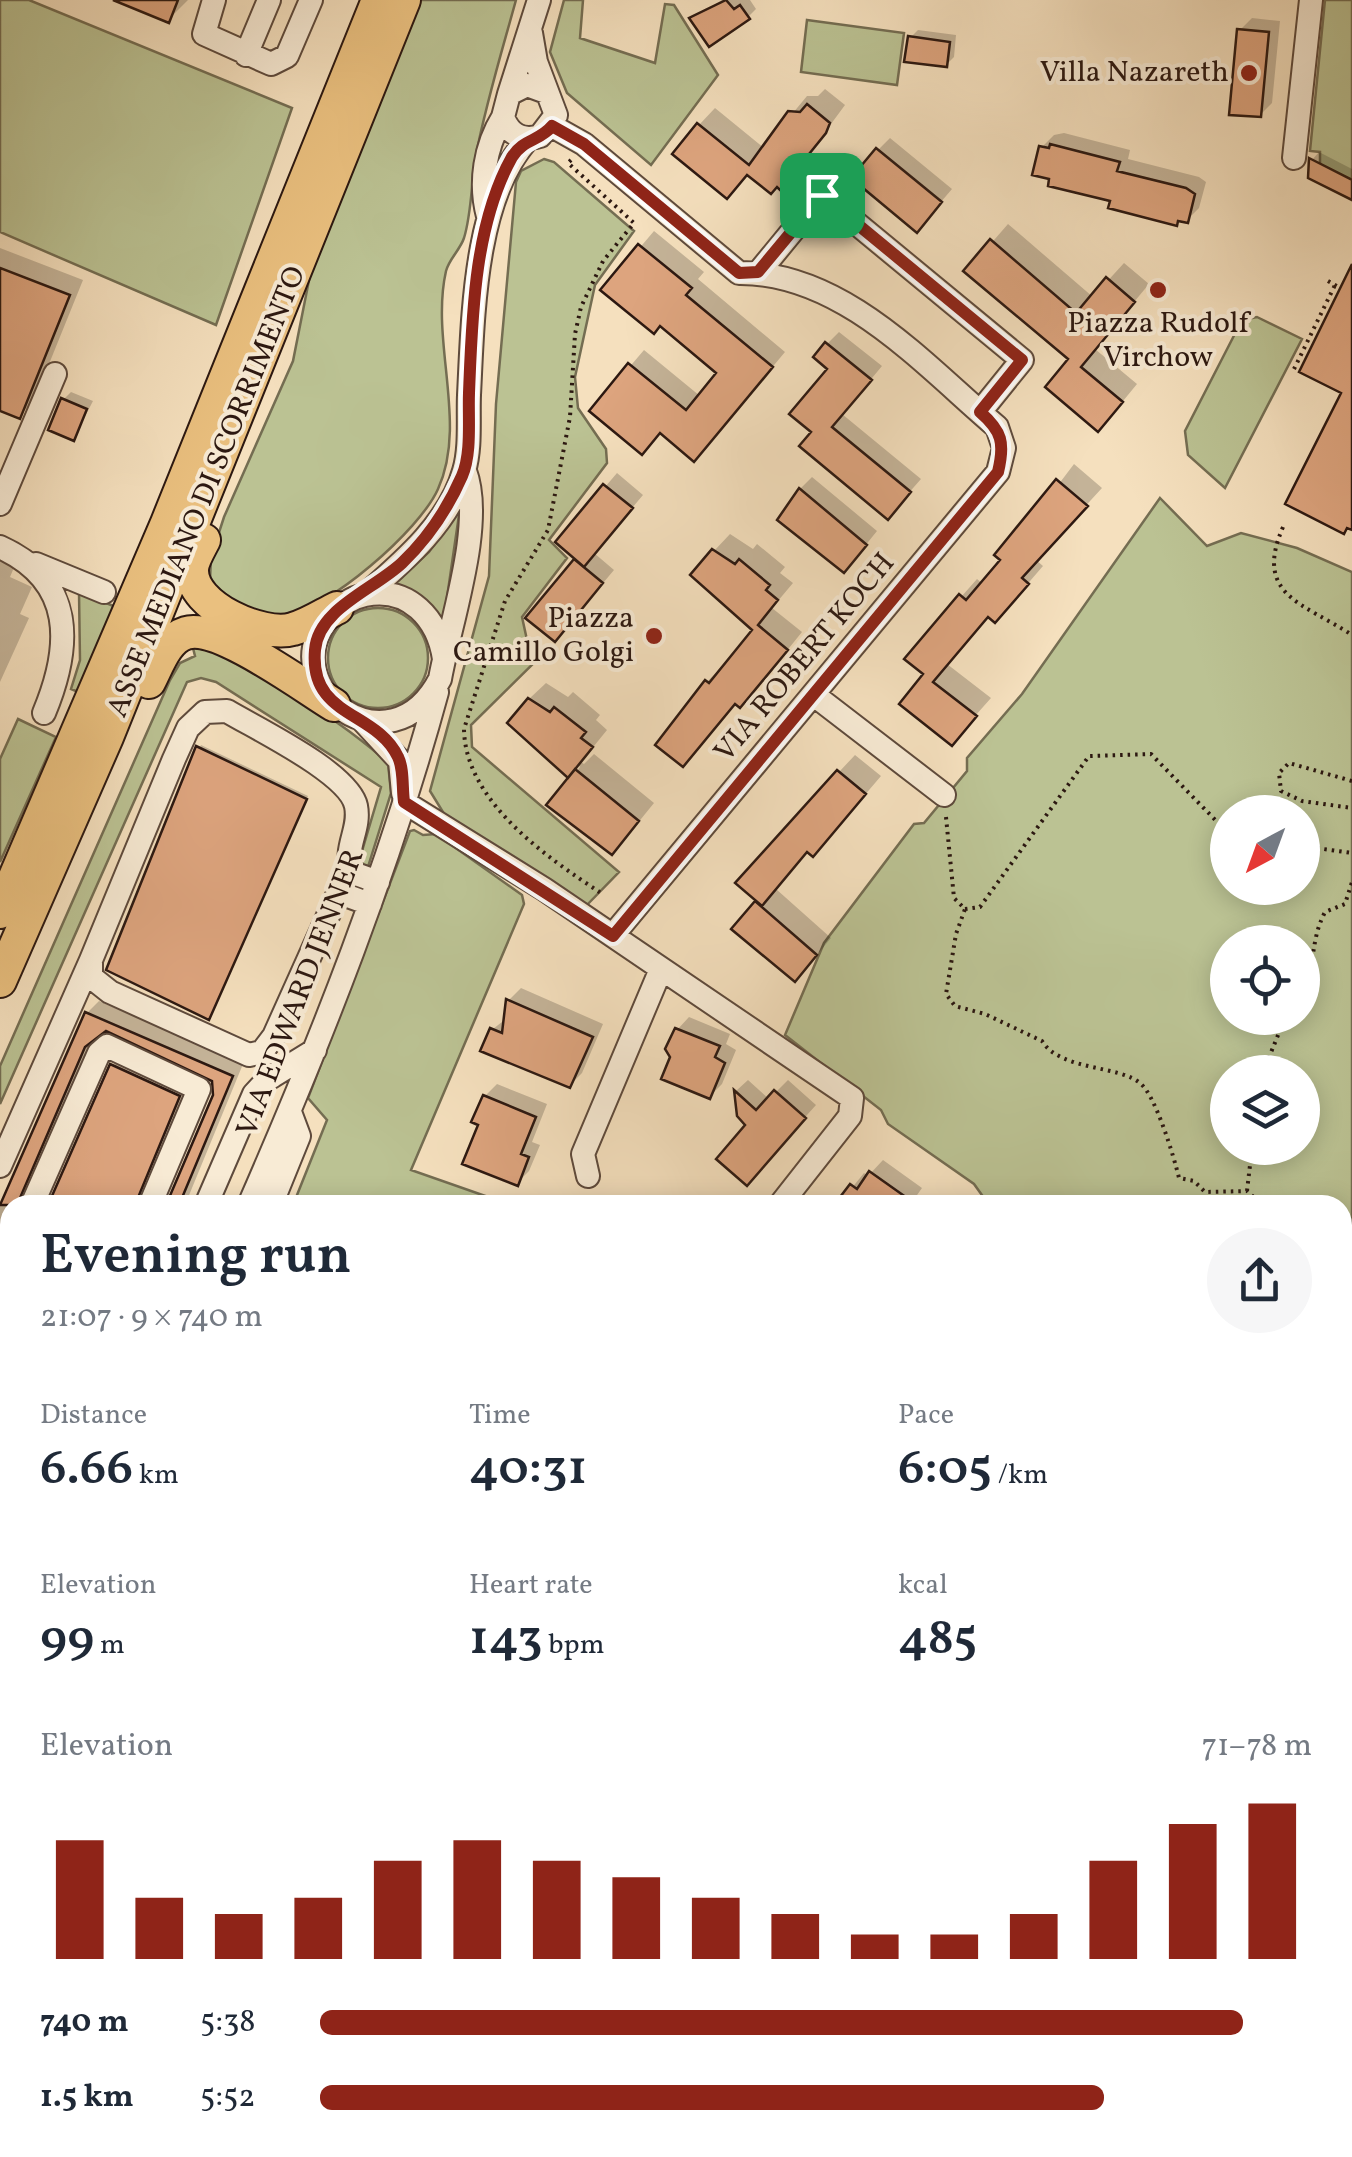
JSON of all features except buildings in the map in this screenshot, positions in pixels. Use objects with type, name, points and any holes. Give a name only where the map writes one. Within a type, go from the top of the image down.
[{"type":"highway","name":"ASSE MEDIANO DI SCORRIMENTO","points":[[0,912],[380,8]]},
{"type":"highway","name":"ASSE MEDIANO DI SCORRIMENTO","points":[[0,981],[107,737],[218,464],[380,8]]},
{"type":"highway","points":[[218,464],[221,500],[192,568],[205,597],[232,618],[265,631],[294,630],[351,602]]},
{"type":"highway","points":[[107,737],[147,687],[171,642],[188,632],[226,640],[334,705]]},
{"type":"street","points":[[214,0],[204,22],[204,34],[271,64],[287,56],[311,0]]},
{"type":"street","points":[[246,55],[269,0]]},
{"type":"street","points":[[532,33],[546,92],[555,107],[552,126],[540,136],[528,139],[512,132],[503,117],[532,33],[539,0]]},
{"type":"street","points":[[1294,158],[1311,0]]},
{"type":"street","points":[[509,94],[527,85],[546,92]]},
{"type":"street","name":"VIA EDWARD JENNER","points":[[488,216],[482,194],[486,161],[503,117]]},
{"type":"street","name":"VIA ROBERT KOCH","points":[[552,126],[584,144],[739,273],[758,272],[853,306],[997,427],[1004,448],[998,472],[613,936]]},
{"type":"street","name":"VIA EDWARD JENNER","points":[[253,1195],[315,1050],[374,893],[442,669],[468,530],[471,489],[464,471],[472,329],[488,216],[504,174],[528,139]]},
{"type":"street","points":[[758,272],[822,195],[1022,360],[980,412]]},
{"type":"street","points":[[0,504],[55,374]]},
{"type":"street","name":"VIA EDWARD JENNER","points":[[404,802],[400,761],[363,721],[334,705],[321,687],[315,645],[323,625],[404,561],[430,529],[464,471]]},
{"type":"street","points":[[0,547],[104,592]]},
{"type":"street","points":[[28,561],[50,582],[58,608],[61,673],[44,714]]},
{"type":"street","points":[[351,602],[384,594],[420,608],[441,640],[442,669],[431,696],[401,719],[363,721]]},
{"type":"street","points":[[814,695],[944,795]]},
{"type":"street","points":[[0,1166],[188,728],[206,712],[227,710],[344,783],[356,803],[357,824],[347,860],[353,873],[374,893]]},
{"type":"street","points":[[404,802],[613,936],[852,1098],[850,1116],[788,1195]]},
{"type":"street","points":[[91,960],[91,976],[110,992],[249,1055],[262,1052],[274,1036],[336,898],[374,893]]},
{"type":"street","points":[[588,1176],[583,1154],[661,969]]},
{"type":"street","points":[[36,1195],[100,1052],[107,1046],[199,1089],[154,1195]]},
{"type":"street","points":[[210,1195],[254,1094],[268,1079],[315,1050]]},
{"type":"street","points":[[198,1195],[255,1068],[249,1055]]},
{"type":"street","points":[[275,1195],[299,1136],[290,1112]]},
{"type":"path","points":[[584,144],[568,163],[634,223],[603,261],[582,308],[575,334],[570,417],[548,530],[505,601],[464,729],[464,751],[477,779],[503,813],[601,893]]},
{"type":"path","points":[[1294,369],[1338,286],[1328,282]]},
{"type":"path","points":[[1283,527],[1271,555],[1272,572],[1291,598],[1352,635]]},
{"type":"path","points":[[966,909],[980,907],[1001,882],[1088,756],[1151,754],[1210,815]]},
{"type":"path","points":[[1352,781],[1290,763],[1279,773],[1281,792],[1302,801],[1352,808]]},
{"type":"path","points":[[944,795],[954,898],[966,909]]},
{"type":"path","points":[[1320,849],[1352,853]]},
{"type":"path","points":[[1318,925],[1325,912],[1345,904],[1352,882]]},
{"type":"path","points":[[966,909],[956,934],[946,994],[955,1006],[985,1014],[1042,1041],[1047,1049],[1068,1059],[1141,1084],[1155,1106],[1180,1178],[1194,1181],[1205,1192],[1248,1190]]},
{"type":"path","points":[[1250,1165],[1248,1190],[1253,1195]]},
{"type":"green space","points":[[0,0],[29,0],[292,108],[216,325],[0,232]]},
{"type":"green space","points":[[417,0],[516,0],[480,136],[467,228],[446,271],[442,326],[450,437],[446,464],[428,506],[371,566],[302,611],[283,617],[263,615],[234,601],[210,581],[211,557],[224,517],[293,361],[312,265]]},
{"type":"green space","points":[[564,0],[583,0],[580,38],[655,63],[665,4],[674,5],[718,75],[651,165],[567,93],[550,52]]},
{"type":"green space","points":[[1325,0],[1352,0],[1352,180],[1320,164],[1320,152],[1310,151]]},
{"type":"green space","points":[[807,20],[904,33],[897,85],[801,72]]},
{"type":"green space","points":[[544,159],[554,162],[634,231],[595,285],[575,377],[578,408],[606,449],[607,463],[549,540],[567,558],[522,617],[527,640],[540,657],[471,725],[472,747],[619,872],[584,908],[446,817],[430,791],[489,576],[496,404],[516,182],[521,171]]},
{"type":"green space","points":[[1257,317],[1302,339],[1225,488],[1188,455],[1185,431],[1242,320]]},
{"type":"green space","points":[[1160,498],[1207,546],[1241,533],[1297,548],[1352,572],[1352,1195],[982,1195],[974,1184],[888,1124],[881,1110],[785,1035],[824,943],[914,824],[924,823],[967,771],[967,758],[1022,694]]},
{"type":"green space","points":[[460,508],[443,625],[392,586],[429,552]]},
{"type":"green space","points":[[79,592],[116,607],[83,694],[71,689],[80,660]]},
{"type":"green space","points":[[378,608],[397,611],[414,622],[425,639],[425,677],[414,694],[397,705],[378,708],[359,705],[342,694],[331,677],[328,658],[331,639],[342,622],[359,611]]},
{"type":"green space","points":[[193,648],[213,652],[265,676],[323,712],[388,763],[391,793],[367,870],[357,868],[381,787],[216,682],[201,678],[187,682],[0,1104],[0,1066],[170,680],[180,663],[195,656]]},
{"type":"green space","points":[[18,719],[56,737],[0,862],[0,759]]},
{"type":"green space","points":[[410,831],[436,834],[522,895],[524,904],[411,1170],[482,1195],[297,1195],[327,1120],[308,1098]]},
{"type":"place","name":"Villa Nazareth","points":[[1249,73]]},
{"type":"place","name":"Piazza Rudolf Virchow","points":[[1158,290]]},
{"type":"place","name":"Piazza Camillo Golgi","points":[[654,636]]},
{"type":"route","points":[[552,126],[584,144],[739,273],[758,272],[822,195],[1022,360],[980,412],[997,427],[1004,448],[998,472],[613,936],[404,802],[400,761],[393,748],[363,721],[334,705],[321,687],[314,666],[315,645],[323,625],[337,608],[365,595],[404,561],[447,506],[464,471],[472,329],[488,216],[504,174],[528,139],[545,134],[552,126]]}]
